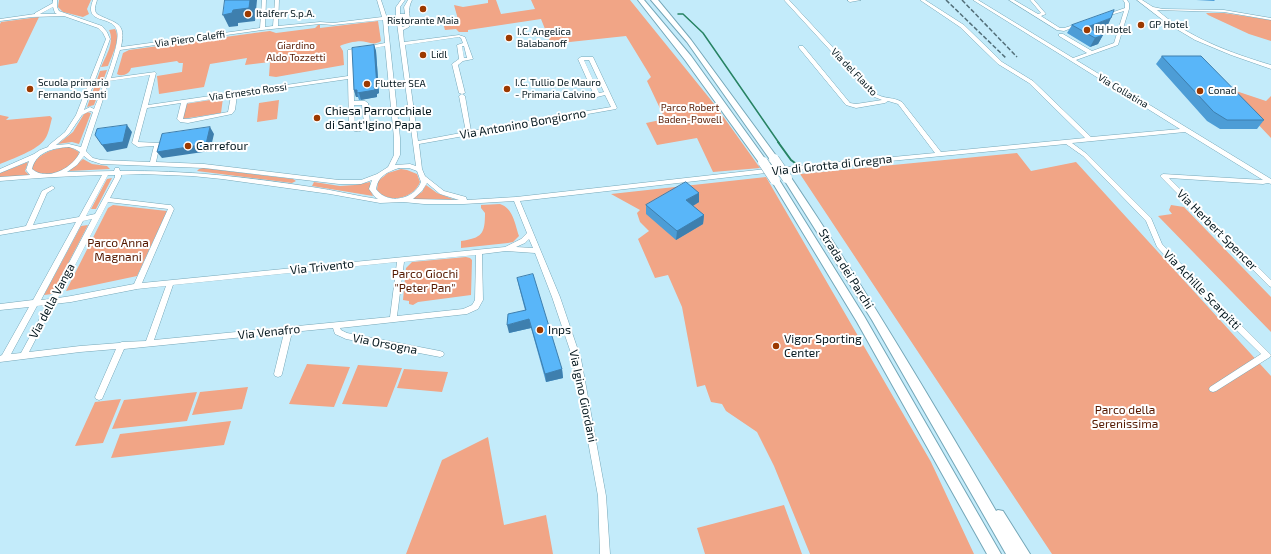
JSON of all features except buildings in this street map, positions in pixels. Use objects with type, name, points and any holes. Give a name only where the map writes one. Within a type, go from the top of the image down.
[{"type":"highway","points":[[632,0],[725,107]]},
{"type":"highway","name":"Strada dei Parchi","points":[[641,0],[725,107],[775,180],[861,319],[994,554]]},
{"type":"highway","name":"Strada dei Parchi","points":[[654,0],[676,26],[787,178],[870,307],[954,450],[1012,554]]},
{"type":"highway","points":[[660,0],[709,59],[733,103]]},
{"type":"highway","points":[[954,450],[1023,554]]},
{"type":"highway","points":[[956,487],[986,554]]},
{"type":"street","points":[[0,179],[55,174],[73,166],[83,152],[118,49],[120,37],[118,27],[94,13],[91,8],[95,0]]},
{"type":"street","points":[[262,29],[264,0]]},
{"type":"street","points":[[275,28],[277,0]]},
{"type":"street","points":[[379,0],[384,16],[388,44],[398,150],[392,168]]},
{"type":"street","points":[[0,170],[52,148],[67,145],[78,147],[93,160],[109,163],[195,166],[350,183],[361,182],[378,176],[392,168],[405,166],[419,169],[400,29],[395,14],[398,7],[409,0]]},
{"type":"street","points":[[400,29],[408,26],[406,7],[409,0]]},
{"type":"street","name":"Via del Flauto","points":[[786,0],[874,95],[881,99],[900,103],[939,154]]},
{"type":"street","points":[[850,1],[859,0]]},
{"type":"street","points":[[922,0],[962,26],[1000,63],[1031,82],[1089,139]]},
{"type":"street","name":"Via Collatina","points":[[975,0],[1270,181]]},
{"type":"street","points":[[1010,0],[1037,16],[1091,53]]},
{"type":"street","points":[[1032,0],[1044,14],[1037,16]]},
{"type":"street","points":[[1139,0],[1178,28],[1209,44],[1234,55],[1271,67]]},
{"type":"street","points":[[1072,60],[1116,44],[1127,8],[1127,1]]},
{"type":"street","points":[[40,176],[31,173],[29,168],[30,162],[65,135],[80,114],[107,42],[105,31],[98,26],[57,12],[55,2]]},
{"type":"street","points":[[32,16],[47,10],[55,2]]},
{"type":"street","points":[[1095,19],[1127,8]]},
{"type":"street","points":[[1150,8],[1163,10],[1224,11],[1271,19]]},
{"type":"street","points":[[1159,15],[1163,10]]},
{"type":"street","points":[[81,20],[88,18],[94,13]]},
{"type":"street","name":"Via Piero Caleffi","points":[[118,49],[262,29],[320,23],[333,24],[395,14],[407,15]]},
{"type":"street","points":[[1110,14],[1123,20]]},
{"type":"street","points":[[0,20],[32,16],[65,15]]},
{"type":"street","points":[[1061,32],[1080,24]]},
{"type":"street","points":[[105,31],[118,27]]},
{"type":"street","points":[[401,44],[459,36],[463,37],[470,59],[462,60],[455,64],[469,134]]},
{"type":"street","points":[[351,103],[365,103],[367,122],[362,129],[355,130],[352,127],[351,103],[350,78],[350,51],[388,44]]},
{"type":"street","points":[[462,60],[459,45],[466,44]]},
{"type":"street","points":[[801,47],[848,104],[856,106],[889,100]]},
{"type":"street","name":"Via Antonino Bongiorno","points":[[415,143],[614,108],[591,58],[581,59],[597,95],[607,93]]},
{"type":"street","points":[[97,68],[112,67]]},
{"type":"street","points":[[107,80],[153,73],[135,143],[138,145],[157,144],[153,164]]},
{"type":"street","name":"Via Ernesto Rossi","points":[[145,108],[350,78]]},
{"type":"street","points":[[393,92],[408,90]]},
{"type":"street","points":[[184,102],[180,119],[182,121],[188,121],[230,113],[232,110],[234,94]]},
{"type":"street","points":[[80,114],[90,109],[96,111]]},
{"type":"street","name":"Via di Grotta di Gregna","points":[[55,174],[118,172],[188,174],[298,187],[389,201],[477,201],[516,199],[625,186],[1186,130]]},
{"type":"street","name":"Via Achille Scarpitti","points":[[1066,141],[1085,155],[1149,220],[1159,245],[1210,300],[1267,355],[1213,389]]},
{"type":"street","points":[[109,163],[118,172]]},
{"type":"street","points":[[188,174],[195,166]]},
{"type":"street","name":"Via di Grotta di Gregna","points":[[419,169],[424,178],[435,188],[445,194],[477,201]]},
{"type":"street","name":"Via della Vanga","points":[[23,356],[106,200],[118,176],[118,172]]},
{"type":"street","name":"Via della Vanga","points":[[3,358],[35,304],[106,173]]},
{"type":"street","points":[[378,176],[373,182],[373,192],[377,197],[389,201]]},
{"type":"street","name":"Via Herbert Spencer","points":[[1270,181],[1263,182],[1163,176],[1271,284]]},
{"type":"street","points":[[298,187],[304,178]]},
{"type":"street","name":"Via di Grotta di Gregna","points":[[403,200],[420,191],[424,184],[424,178]]},
{"type":"street","points":[[28,228],[44,192],[52,188]]},
{"type":"street","name":"Via Igino Giordani","points":[[516,199],[556,296],[577,359],[602,496],[605,554]]},
{"type":"street","points":[[106,200],[170,207],[171,209],[137,286]]},
{"type":"street","points":[[0,233],[97,216]]},
{"type":"street","name":"Via Trivento","points":[[506,248],[523,241],[530,234]]},
{"type":"street","name":"Via Trivento","points":[[0,307],[52,302],[137,286],[171,282],[506,248],[537,251]]},
{"type":"street","name":"Via Venafro","points":[[3,358],[122,345],[149,344],[336,326],[464,312],[475,307],[479,300],[479,251]]},
{"type":"street","points":[[393,319],[401,259]]},
{"type":"street","points":[[149,344],[171,282]]},
{"type":"street","name":"Via Orsogna","points":[[336,326],[338,332],[351,338],[440,354]]},
{"type":"street","points":[[278,374],[289,330]]},
{"type":"street","points":[[100,398],[122,345]]},
{"type":"green space","points":[[59,0],[91,0],[87,9],[89,14],[83,17],[63,12],[58,7]]},
{"type":"green space","name":"Parco Robert Baden-Powell","points":[[488,0],[496,0],[501,14],[535,9],[531,0],[630,0],[715,105],[760,168],[713,172],[697,138],[657,145],[646,123],[665,119],[647,81],[651,77],[626,36],[551,44],[541,19],[468,30],[468,32],[459,32],[456,29],[445,30],[443,23],[448,22],[450,25],[459,23],[454,5],[463,7],[488,3]]},
{"type":"green space","points":[[1206,13],[1224,13],[1271,20],[1271,41],[1249,34]]},
{"type":"green space","points":[[39,17],[17,63],[0,66],[1,22]]},
{"type":"green space","name":"Giardino Aldo Tozzetti","points":[[378,21],[381,41],[372,43],[363,41],[340,46],[343,51],[344,65],[276,77],[269,76],[270,62],[245,65],[247,58],[210,64],[204,87],[159,94],[157,76],[182,72],[183,63],[179,63],[177,61],[131,68],[126,74],[117,74],[123,53],[129,50],[270,31],[276,33],[315,28],[318,25],[320,25],[320,28]]},
{"type":"green space","points":[[115,29],[117,38],[114,52],[108,66],[101,67],[110,44],[111,35],[109,30]]},
{"type":"green space","points":[[107,70],[94,105],[87,107],[100,71]]},
{"type":"green space","points":[[1218,82],[1233,90],[1266,101],[1271,96],[1271,138]]},
{"type":"green space","points":[[223,98],[221,113],[182,119],[185,104]]},
{"type":"green space","points":[[279,100],[277,119],[257,122],[259,103]]},
{"type":"green space","points":[[87,112],[91,113],[79,144],[72,142],[58,144],[73,132],[84,114]]},
{"type":"green space","points":[[0,115],[9,117],[6,120],[50,116],[52,118],[48,134],[42,143],[24,154],[0,164]]},
{"type":"green space","points":[[65,147],[70,147],[79,152],[77,158],[66,168],[44,174],[32,169],[32,165],[42,155]]},
{"type":"green space","name":"Parco della Serenissima","points":[[1017,153],[1031,171],[1076,162],[1271,376],[1271,554],[1052,554],[800,174]]},
{"type":"green space","points":[[83,159],[92,164],[107,166],[110,169],[69,171]]},
{"type":"green space","points":[[28,162],[25,171],[30,176],[0,177],[0,173]]},
{"type":"green space","points":[[203,168],[293,179],[296,181],[292,183],[197,171]]},
{"type":"green space","points":[[401,169],[417,174],[420,182],[417,188],[407,196],[401,198],[382,195],[377,190],[378,181],[388,173]]},
{"type":"green space","name":"Vigor Sporting Center","points":[[766,177],[931,462],[974,554],[810,554],[774,466],[757,432],[726,411],[722,404],[711,402],[705,385],[697,387],[682,307],[668,275],[655,278],[638,239],[649,231],[640,222],[637,213],[640,210],[611,194]]},
{"type":"green space","points":[[112,178],[96,209],[91,209],[107,179]]},
{"type":"green space","points":[[314,182],[340,186],[370,182],[370,189],[373,196],[312,186]]},
{"type":"green space","points":[[426,185],[437,193],[458,201],[410,200],[422,192]]},
{"type":"green space","points":[[500,204],[511,213],[519,236],[513,242],[461,248],[461,241],[478,236],[483,230],[485,213],[481,208],[481,205]]},
{"type":"green space","name":"Parco Anna Magnani","points":[[113,205],[167,211],[137,276],[66,291],[108,208]]},
{"type":"green space","points":[[1171,205],[1184,207],[1271,297],[1271,332],[1158,216],[1172,214],[1169,210]]},
{"type":"green space","points":[[88,225],[52,294],[44,295],[81,226]]},
{"type":"green space","name":"Parco Giochi \"Peter Pan\"","points":[[466,257],[472,260],[471,295],[418,302],[413,305],[409,304],[409,301],[403,300],[406,268],[412,262]]},
{"type":"green space","points":[[307,364],[350,367],[334,407],[289,404]]},
{"type":"green space","points":[[358,365],[402,368],[387,407],[342,404]]},
{"type":"green space","points":[[404,369],[448,372],[442,392],[397,388]]},
{"type":"green space","points":[[248,387],[242,409],[192,415],[200,392]]},
{"type":"green space","points":[[197,392],[187,421],[112,429],[124,400]]},
{"type":"green space","points":[[121,399],[103,443],[75,446],[95,402]]},
{"type":"green space","points":[[231,421],[224,445],[111,458],[120,434]]},
{"type":"green space","points":[[488,437],[504,525],[546,515],[553,554],[406,554],[442,460]]},
{"type":"green space","points":[[784,505],[802,554],[705,554],[697,528]]},
{"type":"waterway","points":[[678,14],[683,14],[703,33],[779,143]]},
{"type":"waterway","points":[[778,142],[791,160],[799,166]]},
{"type":"railway","points":[[946,0],[1006,58]]},
{"type":"railway","points":[[962,0],[1017,57]]},
{"type":"place","name":"Ristorante Maia","points":[[423,9]]},
{"type":"place","name":"Italferr S.p.A.","points":[[248,14]]},
{"type":"place","name":"GP Hotel","points":[[1141,25]]},
{"type":"place","name":"IH Hotel","points":[[1087,30]]},
{"type":"place","name":"I.C. Angelica Balabanoff","points":[[509,38]]},
{"type":"place","name":"Lidl","points":[[423,55]]},
{"type":"place","name":"Flutter SEA","points":[[367,84]]},
{"type":"place","name":"Scuola primaria Fernando Santi","points":[[30,89]]},
{"type":"place","name":"I.C. Tullio De Mauro - Primaria Calvino","points":[[507,89]]},
{"type":"place","name":"Conad","points":[[1200,91]]},
{"type":"place","name":"Chiesa Parrocchiale di Sant'Igino Papa","points":[[317,118]]},
{"type":"place","name":"Carrefour","points":[[188,146]]},
{"type":"place","name":"Inps","points":[[540,330]]},
{"type":"place","name":"Vigor Sporting Center","points":[[776,346]]}]
